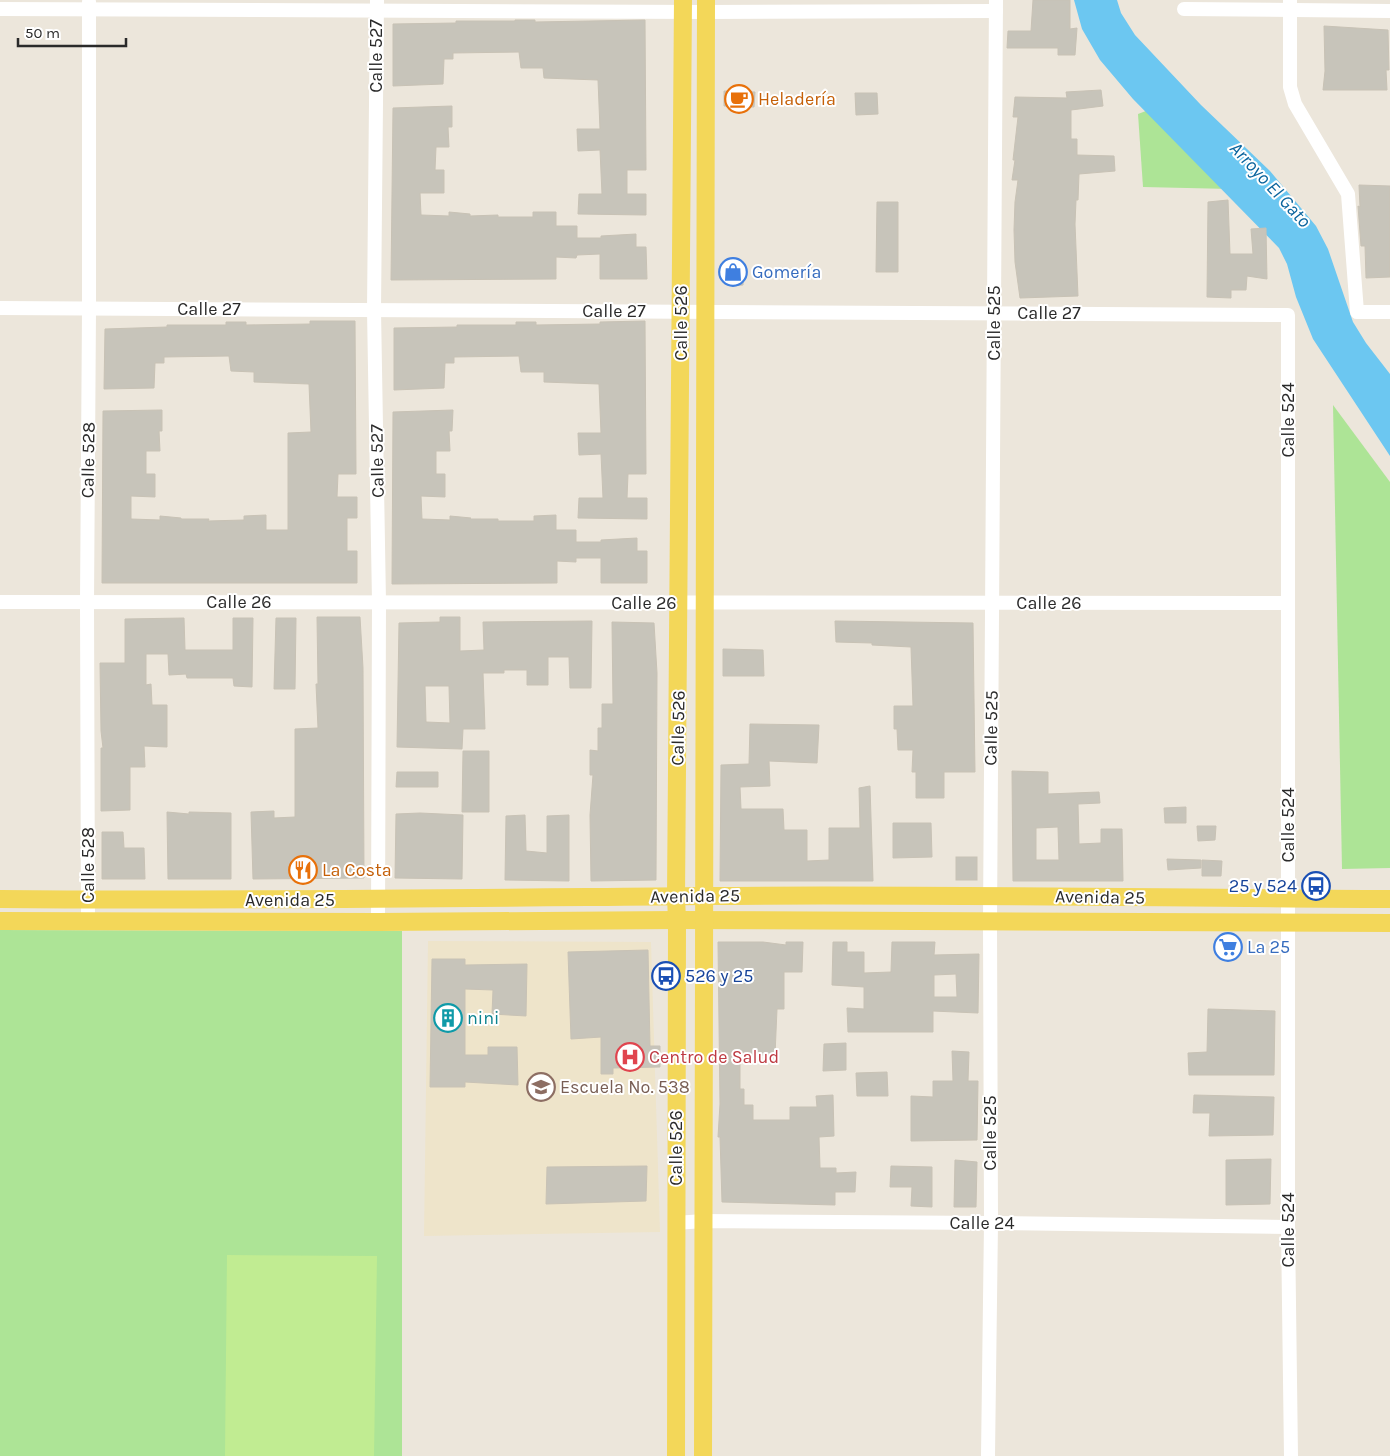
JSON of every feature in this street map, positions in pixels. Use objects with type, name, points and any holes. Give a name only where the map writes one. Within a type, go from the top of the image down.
[{"type":"main road","name":"Calle 526","points":[[676,1456],[676,897],[682,6]]},
{"type":"main road","name":"Calle 526","points":[[703,1456],[706,6]]},
{"type":"main road","name":"Avenida 25","points":[[0,899],[379,900],[703,896],[1390,899]]},
{"type":"main road","name":"Avenida 25","points":[[0,920],[1390,923]]},
{"type":"street","points":[[0,9],[89,5],[996,6]]},
{"type":"street","name":"Calle 528","points":[[88,921],[89,5]]},
{"type":"street","name":"Calle 527","points":[[377,5],[374,310],[379,602],[378,922]]},
{"type":"street","points":[[1184,9],[1290,5],[1390,11]]},
{"type":"street","points":[[1290,5],[1290,87],[1295,104],[1348,194],[1357,312],[1390,312]]},
{"type":"street","name":"Calle 525","points":[[988,1456],[991,1222],[990,896],[996,6]]},
{"type":"street","name":"Calle 27","points":[[0,308],[1288,315]]},
{"type":"street","name":"Calle 524","points":[[1288,315],[1288,1226],[1291,1456]]},
{"type":"street","name":"Calle 26","points":[[0,602],[1288,603]]},
{"type":"street","name":"Calle 24","points":[[676,1223],[703,1221],[991,1222],[1288,1226]]},
{"type":"shaded area","name":"Escuela No. 538","points":[[428,941],[651,942],[660,1232],[424,1236]]},
{"type":"green space","points":[[1159,106],[1231,189],[1143,187],[1138,114]]},
{"type":"green space","points":[[1333,405],[1390,482],[1390,868],[1342,869]]},
{"type":"green space","points":[[0,930],[402,931],[402,1456],[0,1456]]},
{"type":"green space","points":[[227,1255],[377,1256],[374,1456],[225,1456]]},
{"type":"water","name":"Arroyo El Gato","points":[[1074,0],[1117,0],[1121,13],[1135,35],[1201,105],[1270,171],[1316,226],[1328,249],[1353,322],[1366,343],[1390,374],[1390,456],[1313,339],[1296,297],[1287,264],[1279,248],[1133,99],[1100,60],[1082,29]]},
{"type":"building","points":[[1033,0],[1070,0],[1070,29],[1077,28],[1075,55],[1058,55],[1058,48],[1007,48],[1008,31],[1031,31]]},
{"type":"building","points":[[535,20],[535,22],[645,20],[646,170],[627,170],[627,194],[646,194],[646,215],[578,214],[579,194],[602,194],[600,150],[578,151],[577,129],[600,129],[598,80],[544,78],[543,68],[521,68],[519,52],[453,53],[453,59],[444,59],[443,84],[393,86],[393,24]]},
{"type":"building","points":[[1324,26],[1388,30],[1389,70],[1386,70],[1387,90],[1323,90],[1325,71]]},
{"type":"building","points":[[1101,90],[1103,106],[1071,110],[1071,139],[1077,139],[1077,155],[1114,156],[1115,171],[1079,174],[1075,224],[1078,296],[1020,298],[1015,262],[1014,230],[1018,180],[1012,180],[1018,117],[1013,117],[1015,97],[1067,98],[1066,92]]},
{"type":"building","name":"Heladería","points":[[724,91],[755,92],[754,107],[724,106]]},
{"type":"building","points":[[855,93],[877,93],[878,114],[856,115]]},
{"type":"building","points":[[452,106],[452,127],[448,127],[449,147],[436,147],[435,170],[444,170],[444,193],[420,193],[421,215],[449,216],[449,212],[470,214],[470,216],[533,217],[533,212],[556,212],[556,226],[577,226],[577,238],[601,238],[601,236],[636,234],[636,247],[646,247],[647,279],[600,279],[600,254],[577,255],[576,258],[556,257],[556,279],[391,280],[393,108]]},
{"type":"building","points":[[1359,185],[1390,186],[1390,277],[1366,278],[1365,246],[1361,246],[1358,206],[1360,207]]},
{"type":"building","points":[[1228,200],[1230,254],[1253,254],[1251,229],[1266,228],[1267,279],[1247,276],[1246,290],[1231,290],[1231,298],[1207,297],[1208,202]]},
{"type":"building","points":[[877,202],[898,202],[898,272],[876,272]]},
{"type":"building","name":"Gomería","points":[[723,263],[744,264],[743,285],[732,286],[724,279]]},
{"type":"building","points":[[310,321],[355,321],[356,474],[338,474],[337,497],[357,497],[357,518],[347,518],[347,551],[357,551],[357,583],[102,583],[103,411],[162,410],[162,431],[159,431],[160,451],[146,451],[146,474],[155,474],[155,497],[131,496],[131,519],[160,520],[160,516],[181,519],[209,519],[208,521],[244,520],[244,516],[266,515],[266,530],[288,530],[288,433],[311,432],[309,384],[254,382],[254,372],[231,371],[229,356],[164,357],[164,363],[155,363],[154,388],[104,389],[105,329],[167,327],[167,325],[226,325],[226,322],[246,322],[246,325],[310,324]]},
{"type":"building","points":[[645,321],[646,474],[628,474],[627,498],[647,498],[647,519],[578,518],[579,498],[603,498],[601,454],[579,455],[578,433],[601,433],[599,384],[544,382],[544,372],[521,372],[519,356],[454,357],[454,363],[445,363],[444,388],[394,390],[394,328],[516,325],[516,322],[536,322],[536,325]]},
{"type":"building","points":[[453,410],[452,431],[449,431],[450,451],[436,451],[436,474],[445,474],[445,497],[421,496],[422,519],[450,520],[450,516],[470,519],[498,519],[498,521],[534,521],[534,516],[556,515],[556,530],[576,530],[576,542],[601,542],[601,540],[637,538],[637,551],[647,551],[647,583],[601,583],[601,558],[576,558],[576,562],[557,561],[557,583],[392,584],[393,412]]},
{"type":"building","points":[[317,617],[360,617],[363,668],[364,878],[253,879],[251,812],[274,811],[274,818],[295,817],[295,729],[318,728],[316,684],[318,684]]},
{"type":"building","points":[[440,617],[460,617],[460,651],[484,650],[483,622],[592,621],[591,688],[570,688],[569,657],[548,657],[548,685],[527,685],[527,670],[504,670],[504,673],[483,673],[485,729],[463,729],[462,749],[397,747],[399,623],[440,622]],"holes":[[[425,686],[449,686],[450,723],[426,722]]]},
{"type":"building","points":[[184,618],[185,650],[233,650],[233,618],[253,618],[252,687],[234,686],[233,678],[187,678],[186,674],[169,675],[168,654],[146,654],[146,685],[151,684],[152,705],[167,705],[167,747],[144,746],[145,767],[130,767],[130,810],[101,811],[101,748],[103,748],[100,663],[125,663],[125,619]]},
{"type":"building","points":[[276,618],[296,618],[295,689],[274,689]]},
{"type":"building","points":[[835,621],[973,623],[975,772],[944,772],[944,798],[916,798],[916,772],[912,772],[913,750],[898,750],[897,729],[894,729],[894,706],[913,706],[911,647],[836,642]]},
{"type":"building","points":[[612,622],[654,623],[657,673],[656,880],[591,881],[590,815],[593,775],[590,775],[590,750],[598,751],[598,728],[602,728],[602,704],[613,704]]},
{"type":"building","points":[[723,649],[763,650],[764,676],[723,676]]},
{"type":"building","points":[[750,724],[819,725],[817,763],[769,761],[770,786],[740,787],[741,809],[783,809],[784,830],[807,830],[807,861],[829,860],[829,828],[860,828],[859,788],[870,786],[873,881],[720,881],[721,765],[749,764]]},
{"type":"building","points":[[463,751],[489,751],[489,812],[462,812]]},
{"type":"building","points":[[1012,771],[1048,772],[1048,794],[1099,792],[1100,803],[1078,804],[1079,844],[1101,843],[1101,829],[1122,829],[1123,881],[1013,881]],"holes":[[[1058,827],[1059,860],[1036,860],[1036,828]]]},
{"type":"building","points":[[397,772],[438,772],[438,787],[396,787]]},
{"type":"building","points":[[1186,807],[1186,823],[1165,823],[1164,808]]},
{"type":"building","points":[[167,812],[189,814],[189,812],[231,813],[231,879],[168,879]]},
{"type":"building","points":[[396,814],[463,815],[462,879],[395,878]]},
{"type":"building","points":[[525,815],[526,851],[547,853],[547,816],[569,815],[569,881],[505,880],[506,816]]},
{"type":"building","points":[[893,823],[931,823],[932,857],[893,858]]},
{"type":"building","points":[[1197,826],[1216,826],[1215,840],[1198,841]]},
{"type":"building","points":[[102,832],[123,832],[124,848],[144,848],[145,879],[102,879]]},
{"type":"building","points":[[956,857],[977,857],[977,880],[956,880]]},
{"type":"building","points":[[1167,859],[1201,860],[1201,868],[1168,870]]},
{"type":"building","points":[[1202,860],[1222,861],[1221,876],[1202,876]]},
{"type":"building","points":[[718,942],[763,942],[786,945],[786,942],[803,942],[802,972],[784,972],[784,1009],[777,1009],[775,1055],[740,1055],[740,1089],[744,1089],[744,1105],[753,1105],[753,1120],[790,1120],[790,1107],[817,1107],[816,1096],[833,1095],[834,1136],[819,1137],[820,1168],[836,1168],[836,1173],[856,1172],[855,1192],[835,1192],[835,1205],[722,1202],[720,1137],[718,1137],[720,1104]]},
{"type":"building","points":[[833,942],[847,942],[847,952],[864,952],[864,973],[891,972],[892,942],[935,942],[934,955],[979,954],[978,1013],[933,1011],[933,1032],[848,1032],[847,1008],[864,1009],[864,987],[832,985]],"holes":[[[956,974],[957,997],[934,997],[934,975]]]},
{"type":"building","points":[[648,950],[650,1046],[660,1046],[660,1067],[613,1068],[613,1074],[601,1074],[601,1037],[571,1039],[568,952]]},
{"type":"building","name":"nini","points":[[432,959],[465,959],[465,965],[527,964],[526,1016],[492,1014],[493,990],[465,989],[465,1055],[488,1055],[488,1047],[517,1047],[518,1085],[465,1082],[465,1087],[430,1087]]},
{"type":"building","points":[[1208,1009],[1275,1011],[1274,1075],[1189,1075],[1188,1053],[1207,1052]]},
{"type":"building","points":[[846,1043],[846,1070],[823,1071],[824,1044]]},
{"type":"building","points":[[952,1051],[969,1052],[968,1081],[978,1081],[977,1140],[911,1141],[911,1096],[933,1097],[933,1081],[953,1081]]},
{"type":"building","points":[[887,1072],[888,1096],[857,1096],[856,1073]]},
{"type":"building","points":[[1194,1095],[1274,1097],[1273,1135],[1209,1136],[1210,1113],[1193,1113]]},
{"type":"building","points":[[1271,1159],[1270,1204],[1226,1205],[1226,1160]]},
{"type":"building","points":[[955,1160],[977,1162],[976,1207],[954,1207]]},
{"type":"building","points":[[647,1166],[646,1201],[546,1204],[547,1167]]},
{"type":"building","points":[[891,1166],[932,1167],[932,1207],[911,1206],[912,1187],[890,1187]]},
{"type":"place","name":"Heladería","points":[[739,99]]},
{"type":"place","name":"Gomería","points":[[733,272]]},
{"type":"place","name":"La Costa","points":[[303,870]]},
{"type":"place","name":"25 y 524","points":[[1316,886]]},
{"type":"place","name":"La 25","points":[[1228,947]]},
{"type":"place","name":"526 y 25","points":[[666,976]]},
{"type":"place","name":"nini","points":[[448,1018]]},
{"type":"place","name":"Centro de Salud","points":[[630,1057]]},
{"type":"place","name":"Escuela No. 538","points":[[541,1087]]}]
